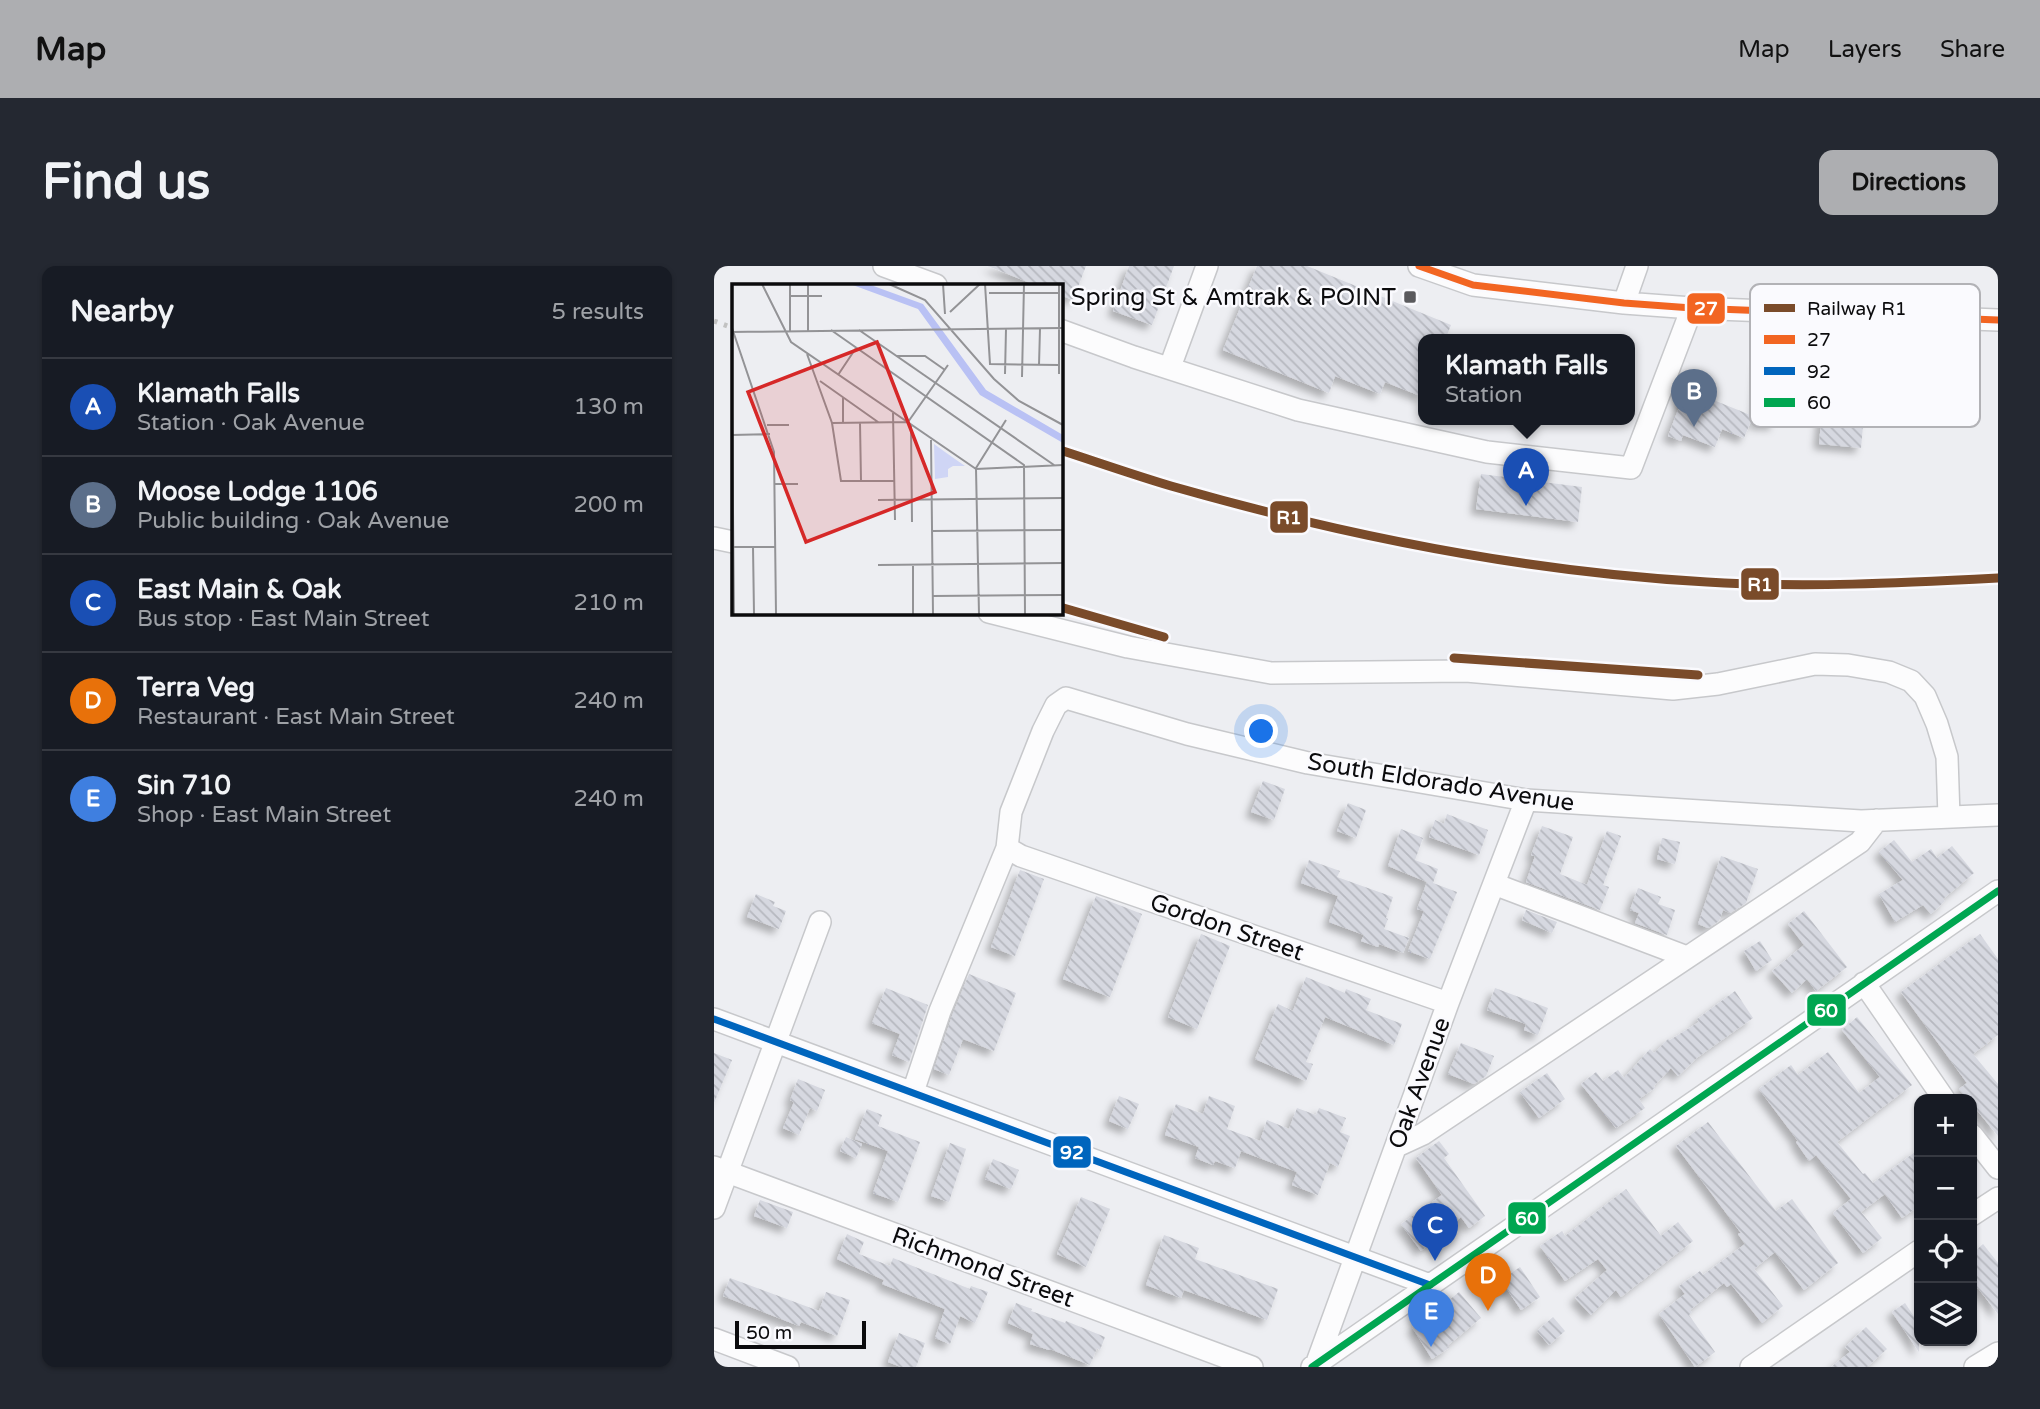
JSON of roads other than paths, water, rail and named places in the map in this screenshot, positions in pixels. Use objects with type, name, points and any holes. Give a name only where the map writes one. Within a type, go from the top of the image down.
[{"type":"street","points":[[884,266],[933,284]]},
{"type":"street","points":[[1170,367],[1207,266]]},
{"type":"street","points":[[1419,266],[1473,285],[1624,303],[1750,310]]},
{"type":"street","points":[[1624,303],[1637,266]]},
{"type":"street","points":[[1062,331],[1298,410],[1487,452],[1631,468],[1692,308]]},
{"type":"street","points":[[1980,319],[1998,320]]},
{"type":"street","points":[[714,538],[732,542]]},
{"type":"street","points":[[997,614],[1128,647],[1271,673],[1466,671],[1672,689],[1718,684],[1815,664],[1848,665],[1889,672],[1911,681],[1925,696],[1937,724],[1947,757],[1949,817]]},
{"type":"street","name":"South Eldorado Avenue","points":[[913,1093],[940,1011],[1007,848],[1011,812],[1038,742],[1056,705],[1066,698],[1187,734],[1308,764],[1526,800],[1861,821],[1998,815]]},
{"type":"street","name":"Oak Avenue","points":[[1315,1366],[1448,1003],[1526,800]]},
{"type":"street","points":[[1396,1146],[1423,1133],[1860,842],[1877,820]]},
{"type":"street","name":"Gordon Street","points":[[1007,848],[1021,856],[1448,1003]]},
{"type":"street","points":[[1494,884],[1687,957]]},
{"type":"street","points":[[1315,1366],[1998,891]]},
{"type":"street","points":[[714,1208],[721,1170],[775,1041],[820,922]]},
{"type":"street","points":[[1864,983],[1941,1094]]},
{"type":"street","points":[[714,1019],[1430,1284]]},
{"type":"street","points":[[1977,1141],[1998,1168]]},
{"type":"street","name":"Richmond Street","points":[[721,1170],[1252,1367]]},
{"type":"street","points":[[1977,1212],[1998,1198]]},
{"type":"street","points":[[1751,1367],[1914,1254]]},
{"type":"street","points":[[714,1339],[788,1367]]},
{"type":"street","points":[[1975,1367],[1998,1353]]},
{"type":"railway","points":[[714,321],[732,328]]},
{"type":"railway","points":[[1062,451],[1171,486],[1303,521],[1436,549],[1571,570],[1707,582],[1780,585],[1998,578]]},
{"type":"railway","points":[[1062,608],[1164,637]]},
{"type":"railway","points":[[1454,658],[1698,675]]},
{"type":"rail line","name":"R1","points":[[1062,451],[1171,486],[1303,521],[1436,549],[1571,570],[1707,582],[1780,585],[1998,578]]},
{"type":"rail line","name":"R1","points":[[1062,608],[1164,637]]},
{"type":"rail line","name":"R1","points":[[1454,658],[1698,675]]},
{"type":"place","name":"Spring St & Amtrak & POINT","points":[[1410,297]]},
{"type":"place","name":"Moose Lodge 1106","points":[[1694,427]]},
{"type":"place","name":"Klamath Falls","points":[[1526,506]]},
{"type":"place","name":"East Main & Oak","points":[[1435,1261]]},
{"type":"place","name":"Terra Veg","points":[[1488,1311]]},
{"type":"place","name":"Sin 710","points":[[1431,1347]]}]
